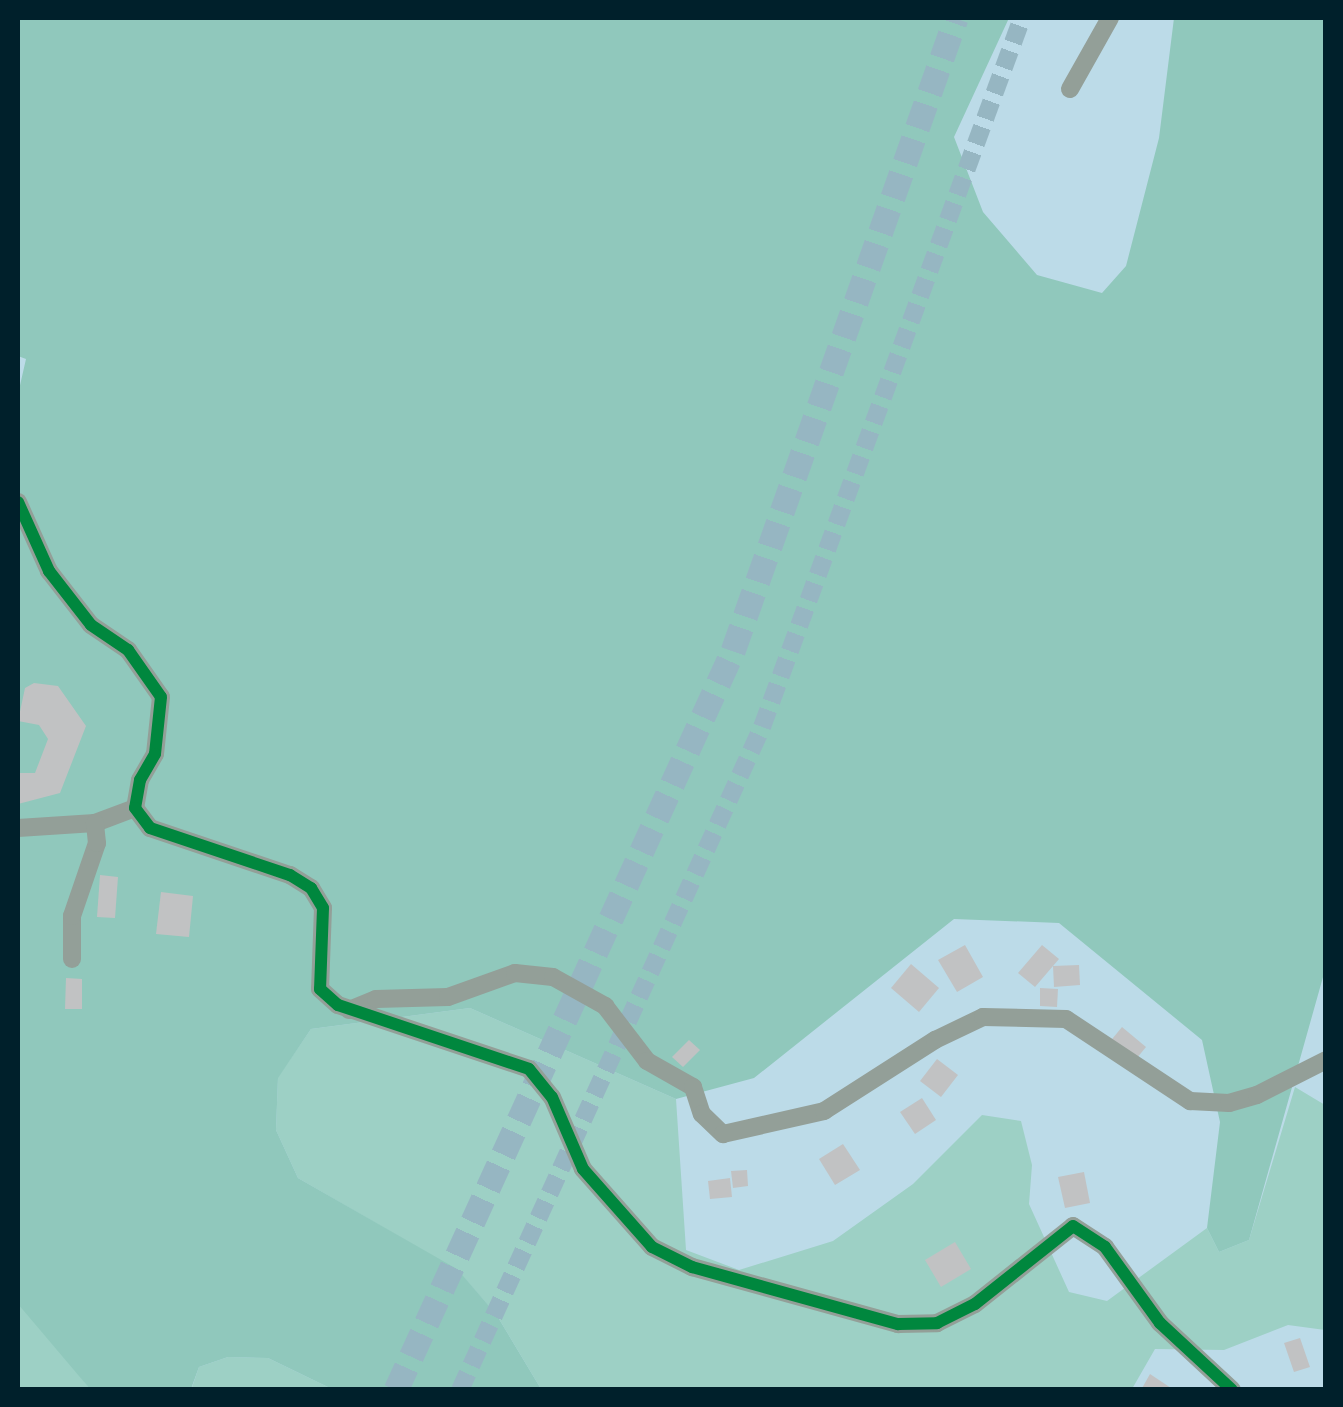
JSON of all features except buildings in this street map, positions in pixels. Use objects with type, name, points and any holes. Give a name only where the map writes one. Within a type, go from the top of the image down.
[{"type":"street","points":[[1070,90],[1110,18]]},
{"type":"street","points":[[18,502],[49,571],[91,625],[128,650],[161,697],[155,754],[140,780],[135,808],[150,828],[172,839],[290,874],[311,888],[323,908],[320,989],[349,1010],[529,1069],[552,1097],[583,1169],[624,1221],[652,1247],[692,1267],[898,1324],[937,1323],[974,1304],[1073,1226],[1105,1247],[1160,1323],[1232,1390]]},
{"type":"street","points":[[18,828],[95,824],[135,808]]},
{"type":"street","points":[[72,959],[72,916],[97,843],[95,824]]},
{"type":"street","points":[[349,1010],[376,999],[448,997],[515,973],[553,976],[605,1006],[647,1060],[693,1087],[712,1130],[724,1134],[824,1111],[983,1017],[1066,1019],[1190,1100],[1229,1103],[1257,1095],[1326,1060]]},
{"type":"green space","points":[[18,18],[1009,18],[954,137],[983,212],[1037,275],[1102,293],[1126,266],[1159,138],[1174,18],[1325,18],[1325,970],[1249,1240],[1219,1252],[1207,1228],[1220,1122],[1202,1040],[1059,923],[954,919],[754,1078],[676,1099],[470,1008],[311,1029],[278,1078],[276,1130],[298,1178],[457,1269],[496,1314],[541,1389],[332,1389],[268,1358],[228,1357],[199,1367],[191,1389],[90,1389],[18,1304],[18,394],[26,359],[18,356]]},
{"type":"green space","points":[[470,1008],[676,1099],[686,1250],[739,1270],[833,1241],[913,1184],[982,1115],[1021,1121],[1032,1165],[1029,1204],[1069,1292],[1107,1301],[1207,1228],[1219,1252],[1249,1240],[1295,1087],[1325,1105],[1325,1330],[1288,1325],[1224,1350],[1155,1349],[1132,1389],[541,1389],[496,1314],[457,1270],[298,1178],[276,1130],[278,1077],[311,1029]]},
{"type":"green space","points":[[18,1304],[29,1311],[90,1389],[18,1389]]},
{"type":"green space","points":[[228,1357],[268,1358],[332,1389],[191,1390],[199,1367]]},
{"type":"tunnel","points":[[396,1390],[733,651],[956,18]]},
{"type":"tunnel","points":[[460,1390],[762,727],[1022,18]]},
{"type":"cycle path","points":[[18,502],[49,571],[91,625],[128,650],[161,697],[155,754],[140,780],[135,808],[150,828],[290,875],[311,888],[323,908],[320,989],[338,1005],[529,1069],[552,1097],[583,1169],[652,1247],[692,1267],[898,1324],[937,1323],[975,1304],[1073,1226],[1105,1247],[1160,1323],[1232,1390]]}]
